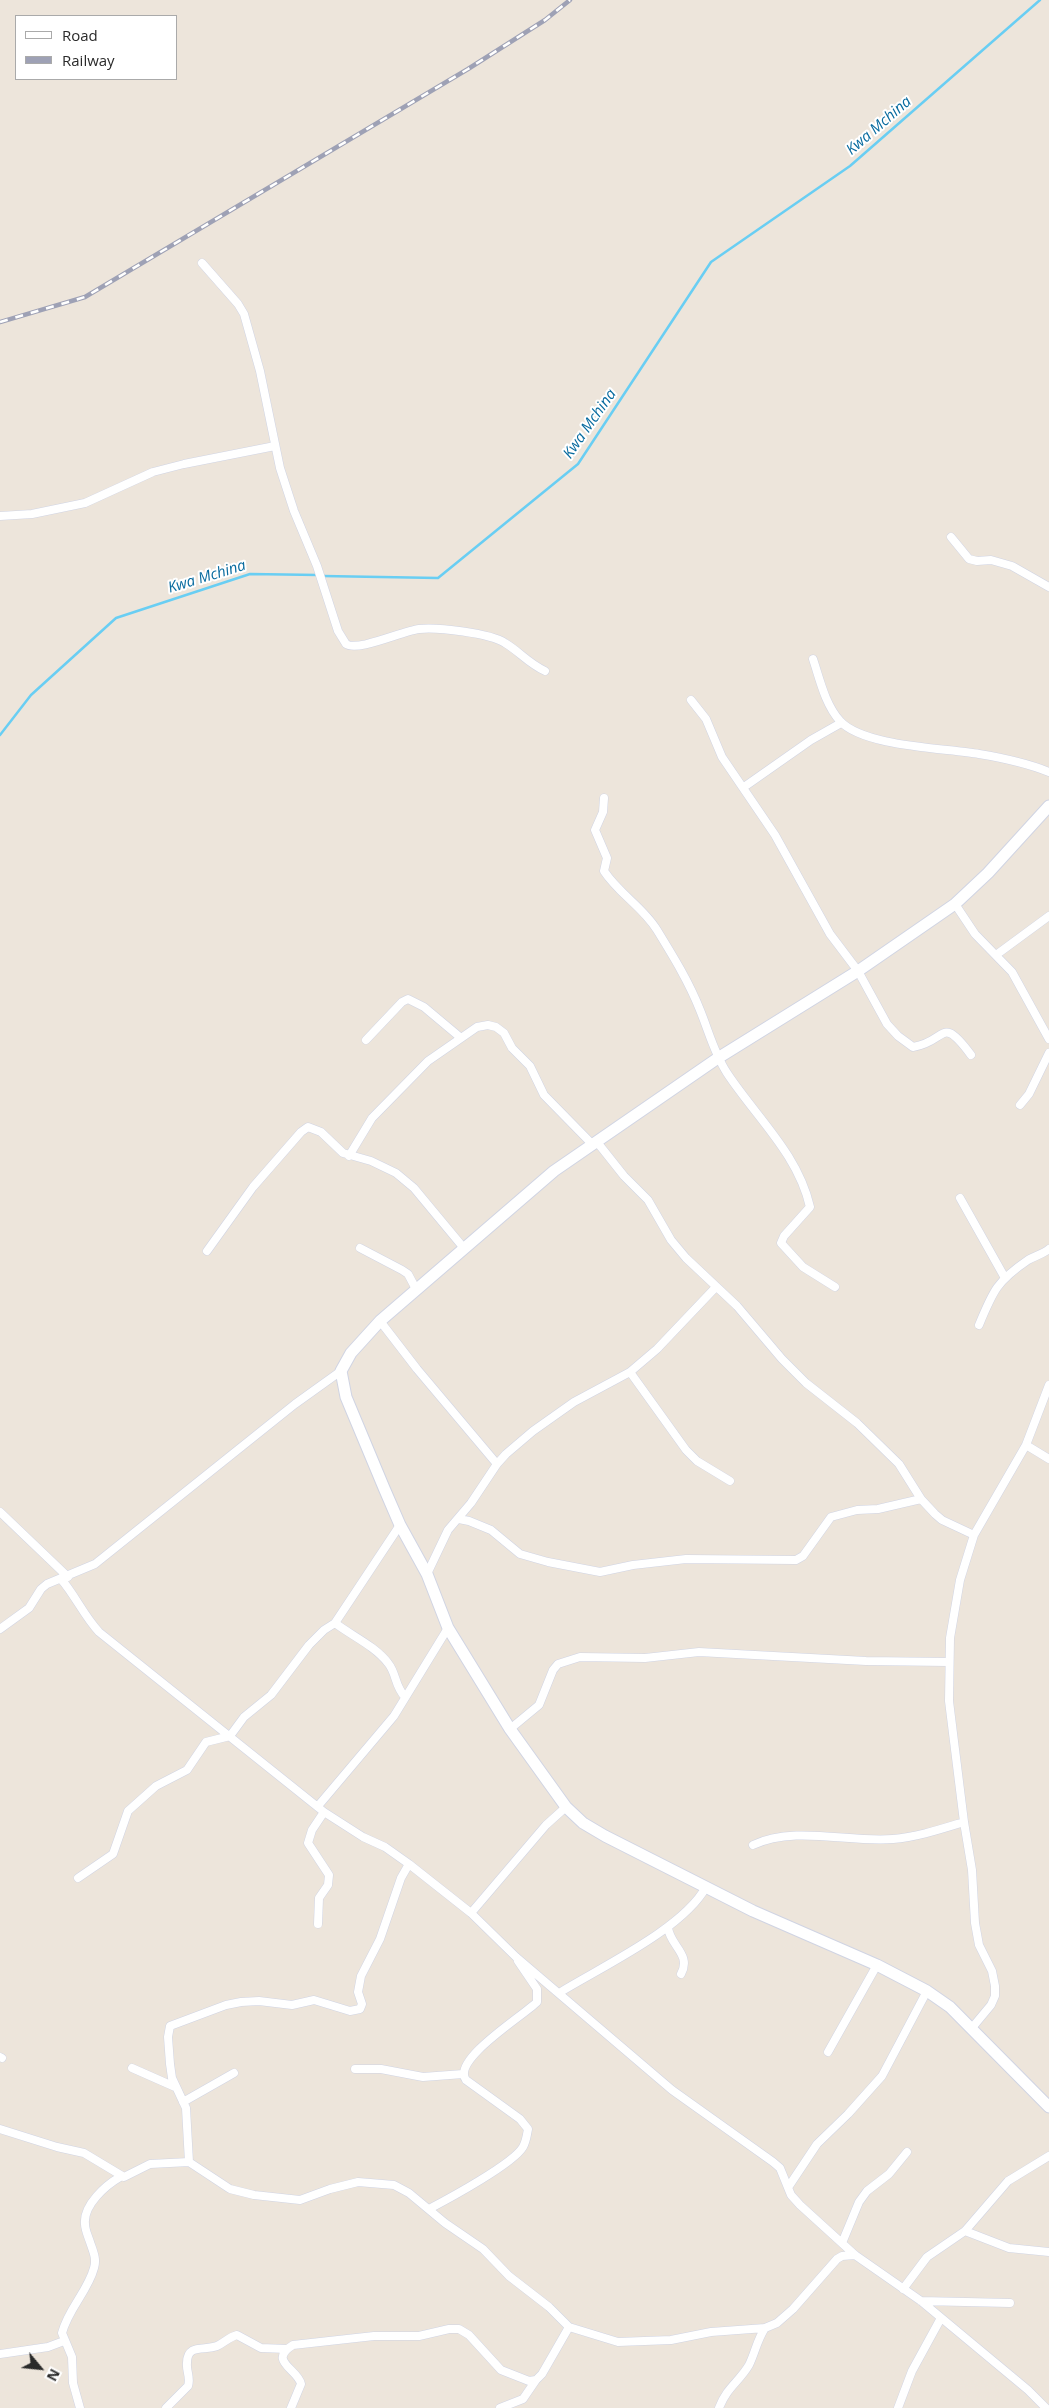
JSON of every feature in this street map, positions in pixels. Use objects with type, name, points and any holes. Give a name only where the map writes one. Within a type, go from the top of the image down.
[{"type":"street","points":[[202,263],[238,304],[244,314],[294,511],[317,566],[338,631],[346,644],[359,646],[420,629],[464,632],[505,642],[531,664],[545,671]]},
{"type":"street","points":[[0,516],[51,511],[84,503],[153,472],[276,446]]},
{"type":"street","points":[[951,537],[969,559],[977,561],[991,560],[1012,566],[1049,587]]},
{"type":"street","points":[[813,659],[828,704],[841,723],[858,732],[888,742],[926,749],[978,753],[1049,772]]},
{"type":"street","points":[[691,700],[706,719],[719,751],[780,842],[830,934],[858,971],[887,1024],[908,1046],[916,1047],[946,1032],[959,1039],[971,1055]]},
{"type":"street","points":[[744,787],[811,740],[841,723]]},
{"type":"street","points":[[604,798],[603,812],[595,832],[607,858],[604,871],[611,882],[643,912],[656,928],[692,993],[718,1058],[735,1085],[773,1132],[805,1188],[810,1207],[784,1236],[781,1243],[803,1267],[835,1288]]},
{"type":"street","points":[[0,1629],[29,1608],[41,1589],[53,1579],[64,1578],[95,1564],[295,1404],[341,1371],[351,1353],[380,1321],[463,1247],[554,1171],[718,1058],[858,971],[955,904],[988,873],[1049,806]]},
{"type":"street","points":[[955,904],[975,934],[1018,981],[1049,1040]]},
{"type":"street","points":[[996,955],[1049,916]]},
{"type":"street","points":[[366,1040],[402,1002],[408,999],[424,1008],[461,1038]]},
{"type":"street","points":[[348,1156],[372,1118],[428,1061],[482,1025],[500,1029],[512,1048],[530,1066],[544,1095],[595,1143],[648,1200],[681,1252],[715,1288],[737,1306],[782,1359],[806,1383],[857,1423],[899,1464],[922,1499],[942,1520],[974,1535]]},
{"type":"street","points":[[1020,1105],[1029,1094],[1049,1053]]},
{"type":"street","points":[[207,1251],[253,1187],[304,1129],[308,1127],[320,1132],[336,1149],[348,1156],[371,1161],[396,1173],[414,1188],[463,1247]]},
{"type":"street","points":[[960,1198],[1005,1278]]},
{"type":"street","points":[[360,1248],[408,1274],[416,1289]]},
{"type":"street","points":[[979,1325],[991,1294],[1005,1278],[1049,1249]]},
{"type":"street","points":[[427,1574],[437,1549],[448,1530],[471,1503],[497,1464],[533,1431],[574,1402],[630,1372],[657,1350],[715,1288]]},
{"type":"street","points":[[380,1321],[417,1369],[497,1464]]},
{"type":"street","points":[[341,1371],[346,1397],[400,1525],[427,1574],[448,1628],[510,1729],[566,1806],[604,1836],[792,1929],[877,1965],[926,1991],[950,2007],[1049,2107]]},
{"type":"street","points":[[630,1372],[686,1450],[697,1461],[730,1482]]},
{"type":"street","points":[[971,2029],[991,2005],[995,1996],[995,1986],[992,1971],[979,1946],[975,1922],[972,1870],[964,1822],[950,1700],[948,1662],[960,1580],[974,1535],[1026,1446],[1049,1385]]},
{"type":"street","points":[[1026,1446],[1049,1458]]},
{"type":"street","points":[[458,1518],[469,1520],[491,1530],[520,1554],[548,1562],[600,1572],[633,1565],[686,1559],[796,1560],[803,1556],[831,1517],[922,1499]]},
{"type":"street","points":[[0,1512],[64,1578],[91,1623],[99,1632],[321,1809],[409,1864],[471,1913],[516,1957],[672,2090],[780,2168],[789,2186],[791,2195],[800,2206],[855,2255],[922,2301],[1028,2390],[1046,2408]]},
{"type":"street","points":[[78,1878],[112,1854],[128,1811],[139,1800],[156,1786],[187,1770],[206,1742],[230,1736],[244,1717],[271,1695],[308,1645],[324,1630],[335,1623],[400,1525]]},
{"type":"street","points":[[335,1623],[379,1653],[388,1663],[396,1684],[406,1697]]},
{"type":"street","points":[[318,1924],[319,1898],[328,1885],[329,1875],[308,1844],[321,1809],[394,1716],[448,1628]]},
{"type":"street","points":[[510,1729],[539,1705],[553,1670],[558,1664],[580,1657],[646,1658],[699,1652],[866,1661],[948,1662]]},
{"type":"street","points":[[471,1913],[546,1825],[566,1806]]},
{"type":"street","points":[[753,1845],[771,1838],[893,1839],[913,1836],[964,1822]]},
{"type":"street","points":[[188,2162],[186,2150],[188,2119],[184,2102],[172,2078],[168,2037],[170,2026],[241,2002],[259,2001],[292,2005],[314,2000],[350,2011],[360,2009],[362,2004],[358,1992],[361,1976],[380,1939],[401,1878],[409,1864]]},
{"type":"street","points":[[559,1993],[668,1927],[689,1911],[706,1887]]},
{"type":"street","points":[[668,1927],[668,1932],[684,1958],[685,1964],[681,1974]]},
{"type":"street","points":[[429,2208],[454,2197],[512,2158],[522,2149],[526,2139],[528,2129],[520,2119],[466,2080],[463,2074],[465,2064],[474,2053],[537,2002],[537,1989],[516,1957]]},
{"type":"street","points":[[828,2052],[877,1965]]},
{"type":"street","points":[[789,2186],[816,2144],[848,2114],[882,2076],[926,1991]]},
{"type":"street","points":[[132,2068],[175,2087]]},
{"type":"street","points":[[355,2069],[381,2069],[423,2077],[463,2074]]},
{"type":"street","points":[[184,2102],[234,2073]]},
{"type":"street","points":[[0,2129],[57,2148],[84,2153],[120,2176],[128,2176],[140,2167],[150,2164],[188,2162],[222,2185],[254,2195],[300,2200],[330,2189],[358,2182],[404,2188],[445,2223],[483,2249],[509,2276],[549,2307],[569,2327],[618,2342],[671,2340],[711,2332],[765,2328],[776,2323],[793,2309],[837,2259],[842,2256],[855,2255]]},
{"type":"street","points":[[842,2243],[858,2202],[907,2152]]},
{"type":"street","points":[[903,2289],[927,2257],[965,2231],[1008,2181],[1049,2156]]},
{"type":"street","points":[[80,2408],[73,2383],[72,2357],[64,2342],[62,2333],[91,2277],[95,2262],[85,2225],[85,2218],[93,2202],[105,2188],[120,2176]]},
{"type":"street","points":[[965,2231],[1009,2248],[1049,2252]]},
{"type":"street","points":[[922,2301],[1010,2303]]},
{"type":"street","points":[[898,2408],[912,2371],[941,2318]]},
{"type":"street","points":[[500,2408],[523,2399],[547,2367],[569,2327]]},
{"type":"street","points":[[719,2408],[727,2390],[748,2367],[758,2339],[765,2328]]},
{"type":"street","points":[[166,2408],[188,2386],[190,2381],[186,2361],[188,2356],[198,2347],[217,2346],[237,2335],[261,2348],[287,2349],[299,2344],[374,2336],[419,2336],[449,2329],[459,2329],[469,2335],[501,2370],[517,2378],[536,2380]]},
{"type":"street","points":[[0,2354],[48,2347],[64,2342]]},
{"type":"street","points":[[287,2349],[283,2361],[284,2365],[298,2375],[301,2384],[291,2408]]},
{"type":"waterway","name":"Kwa Mchina","points":[[323,576],[438,578],[578,464],[711,262],[850,166],[1040,0]]},
{"type":"waterway","name":"Kwa Mchina","points":[[0,735],[31,695],[116,618],[250,574],[318,575]]},
{"type":"railway","points":[[0,322],[85,297],[468,69],[545,20],[570,0]]}]
